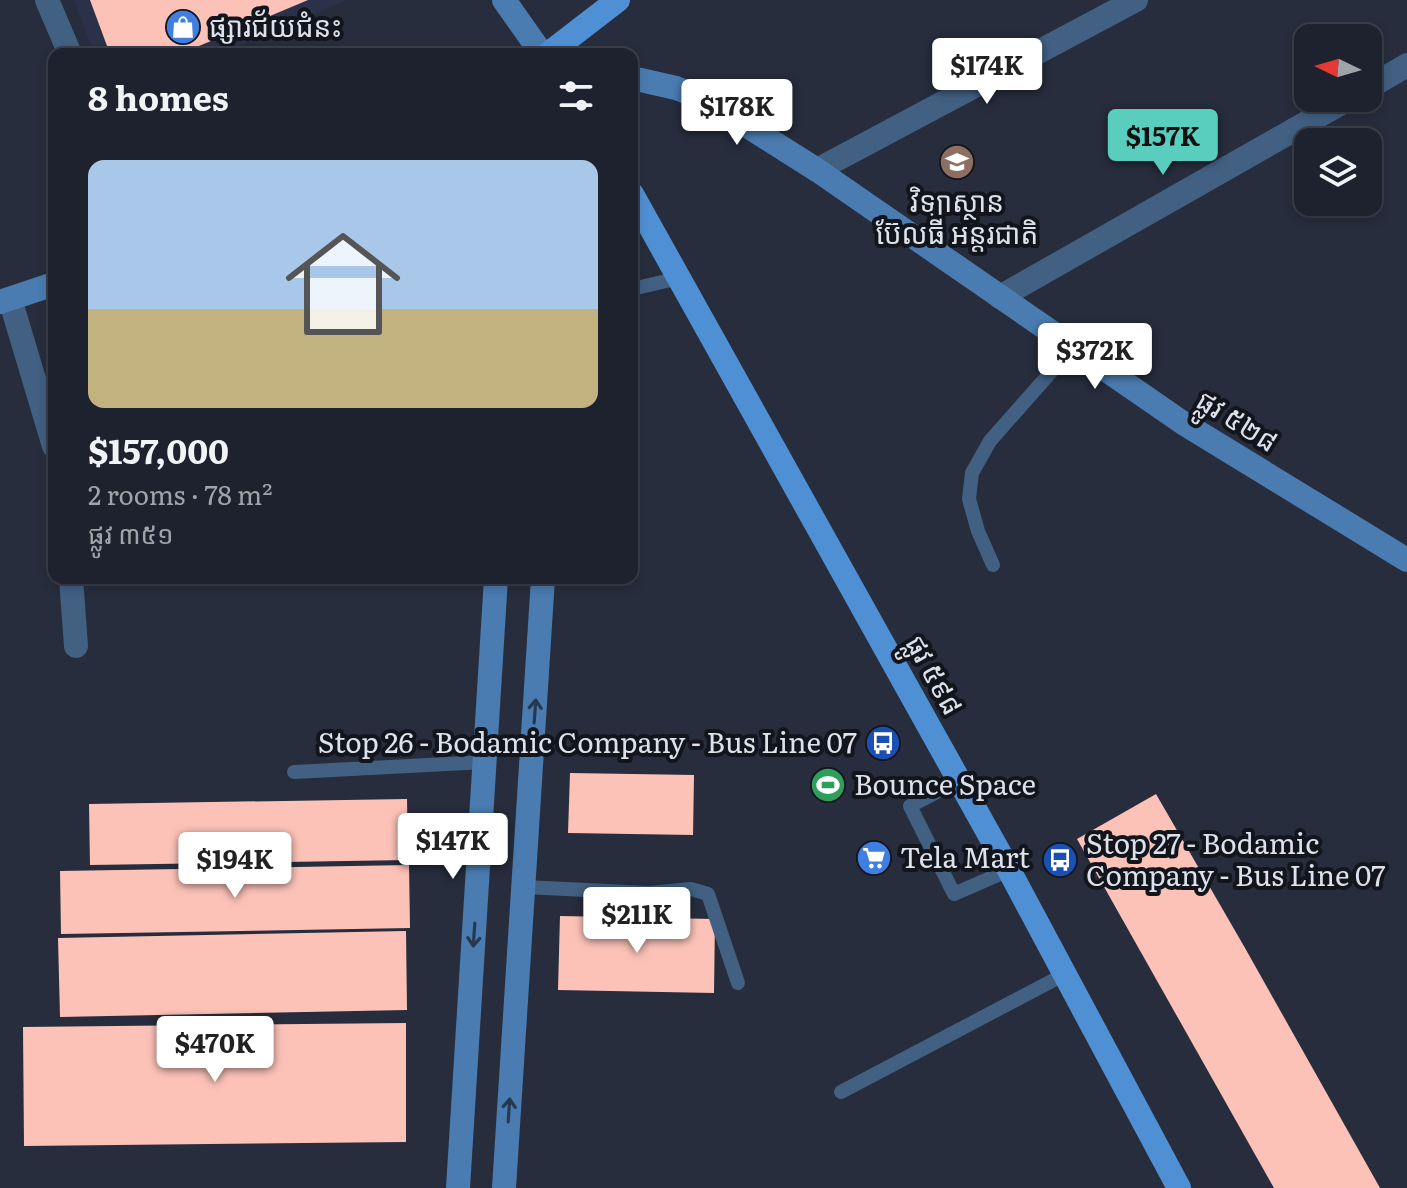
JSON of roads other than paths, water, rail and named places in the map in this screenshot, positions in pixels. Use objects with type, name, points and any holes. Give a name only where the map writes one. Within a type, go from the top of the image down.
[{"type":"main road","points":[[504,0],[540,48]]},
{"type":"main road","points":[[553,48],[618,0]]},
{"type":"main road","name":"ផ្លូវ ៥២៨","points":[[638,79],[676,88],[708,101],[817,170],[1183,423],[1407,560]]},
{"type":"main road","name":"ផ្លូវ ៥៩៨","points":[[638,205],[1009,870],[1179,1188]]},
{"type":"main road","points":[[5,301],[48,286]]},
{"type":"main road","points":[[458,1188],[496,584]]},
{"type":"main road","points":[[504,1188],[543,584]]},
{"type":"street","points":[[47,0],[67,48]]},
{"type":"street","points":[[817,170],[1136,0]]},
{"type":"street","points":[[1382,80],[1407,65]]},
{"type":"street","points":[[1000,297],[1325,112]]},
{"type":"street","points":[[5,301],[48,428]]},
{"type":"street","points":[[71,584],[76,646]]},
{"type":"lane","points":[[638,288],[679,278]]},
{"type":"lane","points":[[993,565],[978,531],[969,499],[972,473],[990,441],[1073,347]]},
{"type":"lane","points":[[294,772],[485,762]]},
{"type":"lane","points":[[958,781],[910,806],[954,894],[1009,870]]},
{"type":"lane","points":[[524,887],[649,893],[691,889],[708,894],[738,983]]},
{"type":"lane","points":[[841,1092],[1065,974]]},
{"type":"place","name":"ផ្សារជ័យជំនះ","points":[[183,27]]},
{"type":"place","name":"វិទ្យាស្ថាន ប៊ែលធី អន្ដរជាតិ","points":[[957,162]]},
{"type":"place","name":"Stop 26 - Bodamic Company - Bus Line 07","points":[[883,743]]},
{"type":"place","name":"Bounce Space","points":[[828,785]]},
{"type":"place","name":"Tela Mart","points":[[874,858]]},
{"type":"place","name":"Stop 27 - Bodamic Company - Bus Line 07","points":[[1060,860]]}]
